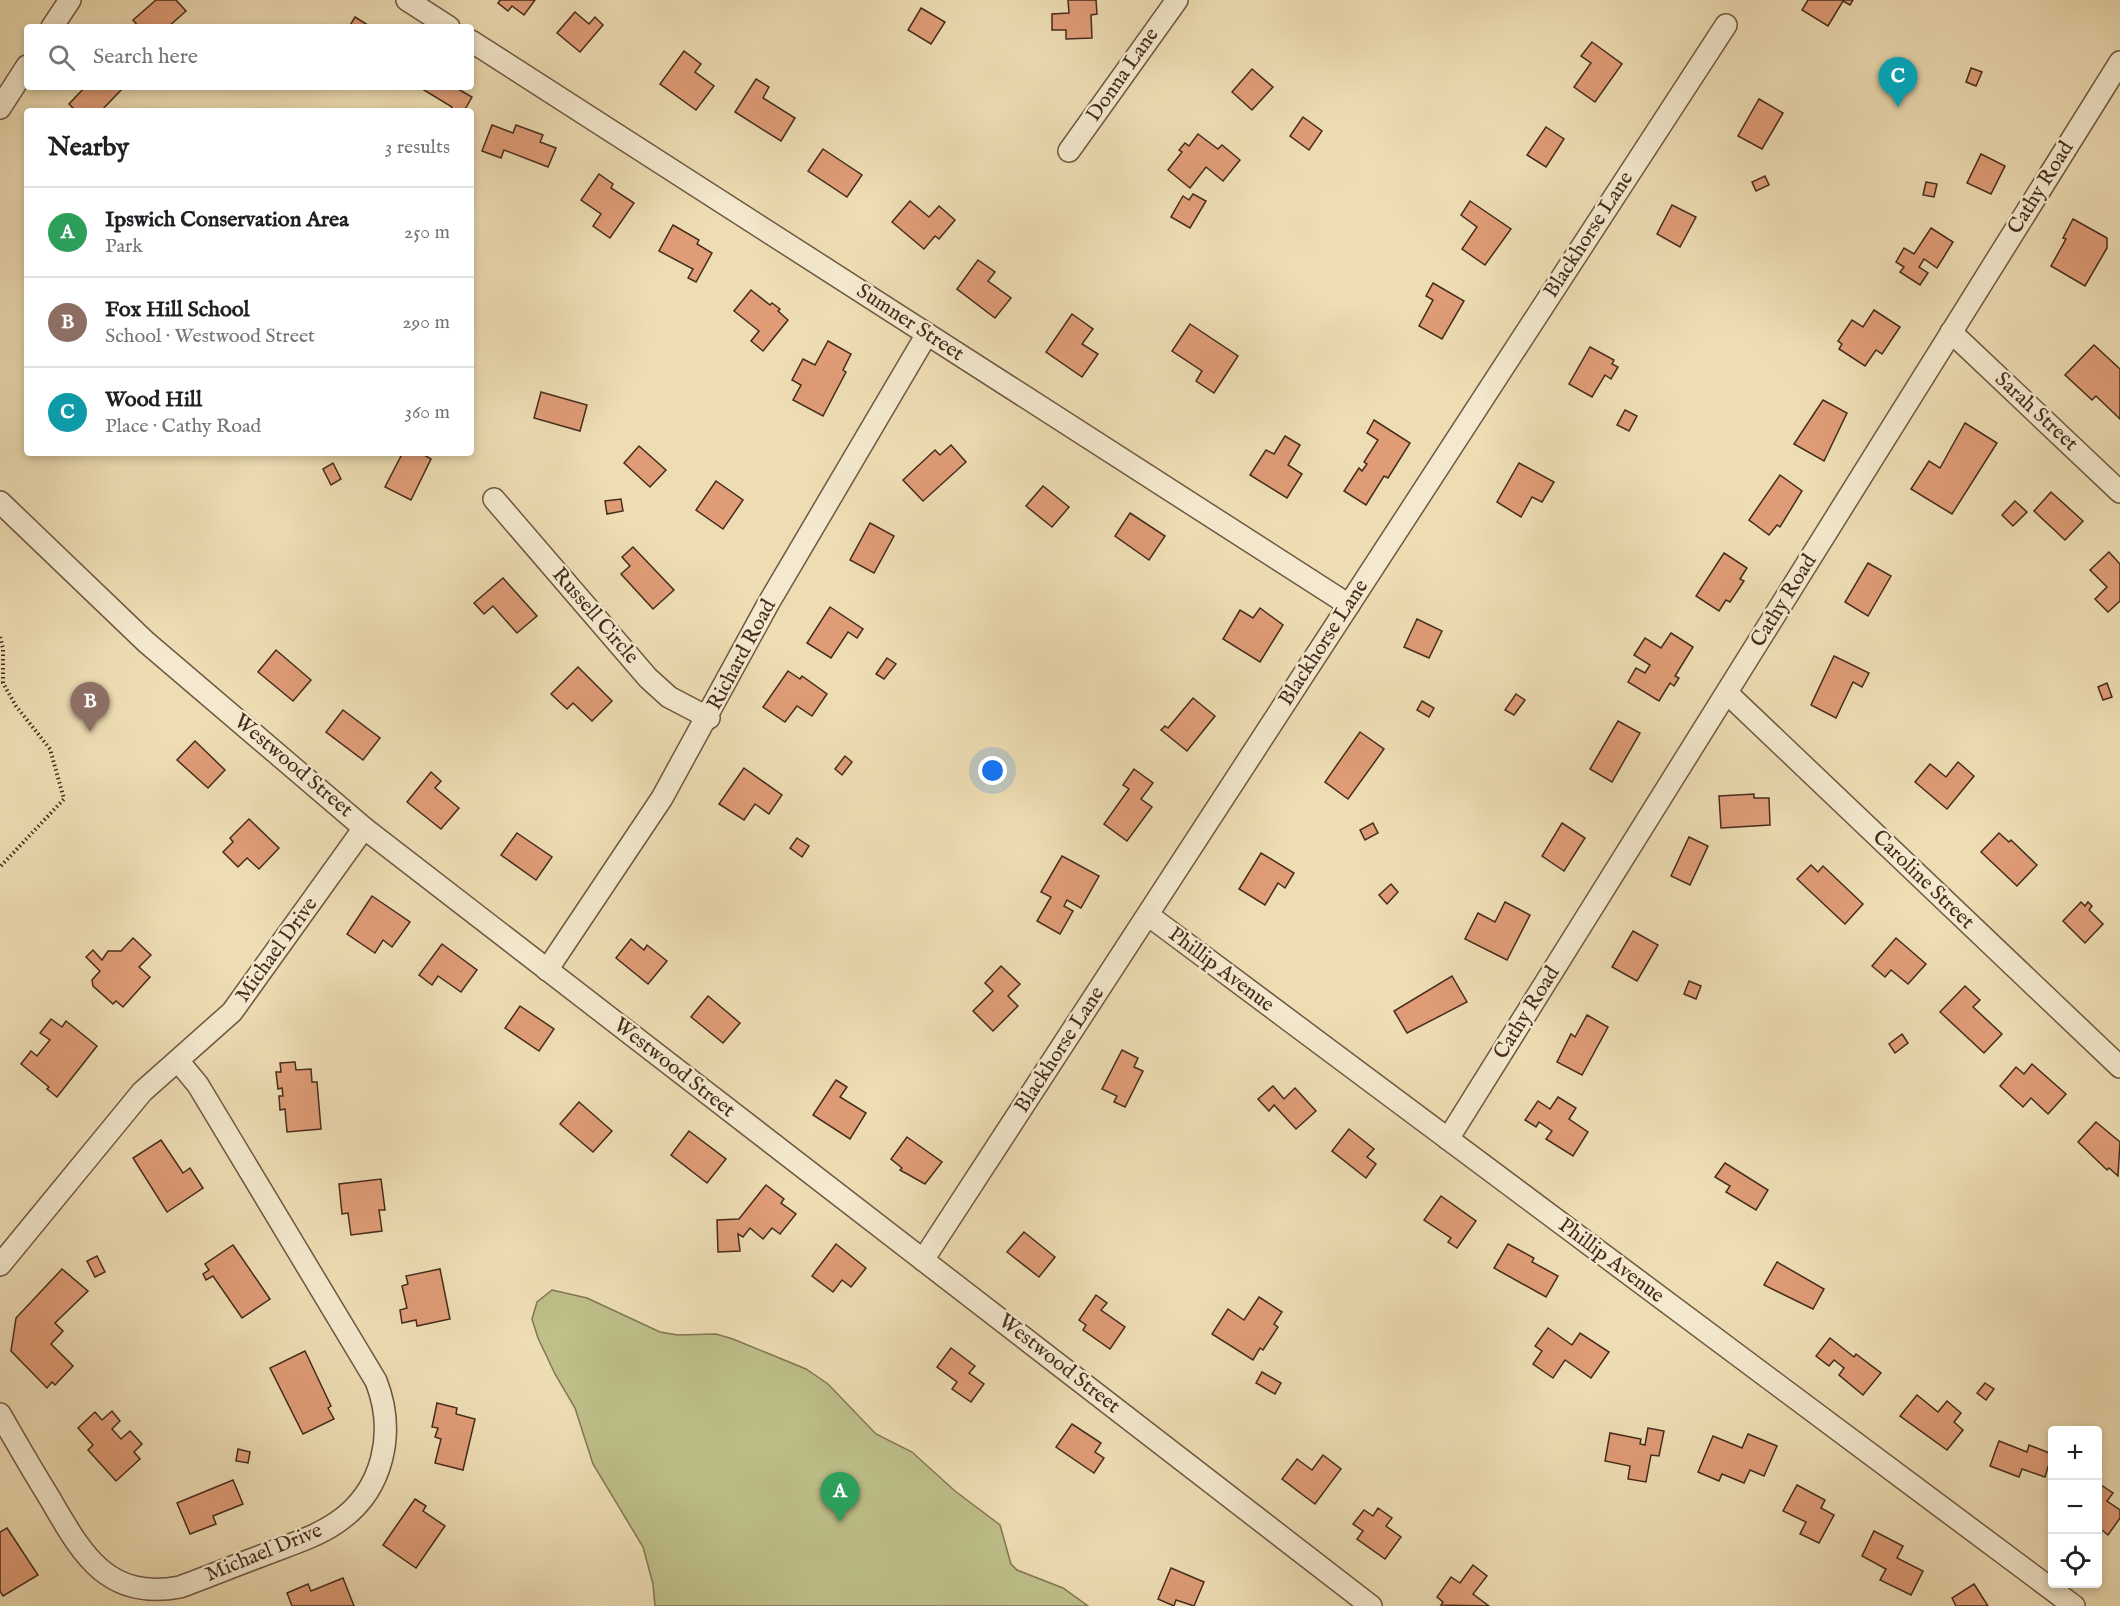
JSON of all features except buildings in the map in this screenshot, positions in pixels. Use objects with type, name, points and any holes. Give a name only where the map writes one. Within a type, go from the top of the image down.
[{"type":"street","points":[[54,24],[70,0]]},
{"type":"street","points":[[407,0],[444,24]]},
{"type":"street","name":"Donna Lane","points":[[1069,151],[1177,0]]},
{"type":"street","name":"Blackhorse Lane","points":[[923,1260],[1726,26]]},
{"type":"street","name":"Sumner Street","points":[[474,43],[1349,604]]},
{"type":"street","name":"Cathy Road","points":[[1448,1139],[2120,62]]},
{"type":"street","points":[[0,108],[24,71]]},
{"type":"street","name":"Sarah Street","points":[[1951,332],[2120,492]]},
{"type":"street","name":"Richard Road","points":[[547,970],[652,814],[709,718],[765,610],[927,334]]},
{"type":"street","name":"Russell Circle","points":[[494,499],[660,690],[709,718]]},
{"type":"street","name":"Westwood Street","points":[[0,502],[146,642],[364,828],[1371,1606]]},
{"type":"street","name":"Caroline Street","points":[[1727,693],[2120,1067]]},
{"type":"street","name":"Michael Drive","points":[[0,1265],[142,1092],[179,1062],[232,1012],[364,828]]},
{"type":"street","name":"Phillip Avenue","points":[[1148,915],[2074,1606]]},
{"type":"street","name":"Michael Drive","points":[[0,1414],[82,1552],[106,1575],[136,1587],[158,1589],[180,1587],[313,1535],[347,1514],[365,1495],[375,1477],[382,1459],[386,1432],[384,1406],[376,1381],[198,1085],[179,1062]]},
{"type":"path","points":[[0,637],[3,648],[3,683],[16,706],[50,749],[64,799],[0,867]]},
{"type":"green space","points":[[552,1290],[587,1298],[660,1332],[678,1335],[716,1334],[806,1369],[828,1384],[876,1434],[912,1452],[955,1491],[1000,1525],[1011,1564],[1017,1570],[1063,1588],[1088,1606],[655,1606],[653,1584],[643,1547],[593,1464],[575,1408],[538,1338],[532,1319],[537,1302]]},
{"type":"place","name":"Wood Hill","points":[[1898,107]]},
{"type":"place","name":"Fox Hill School","points":[[90,732]]},
{"type":"place","name":"Ipswich Conservation Area","points":[[840,1522]]}]
